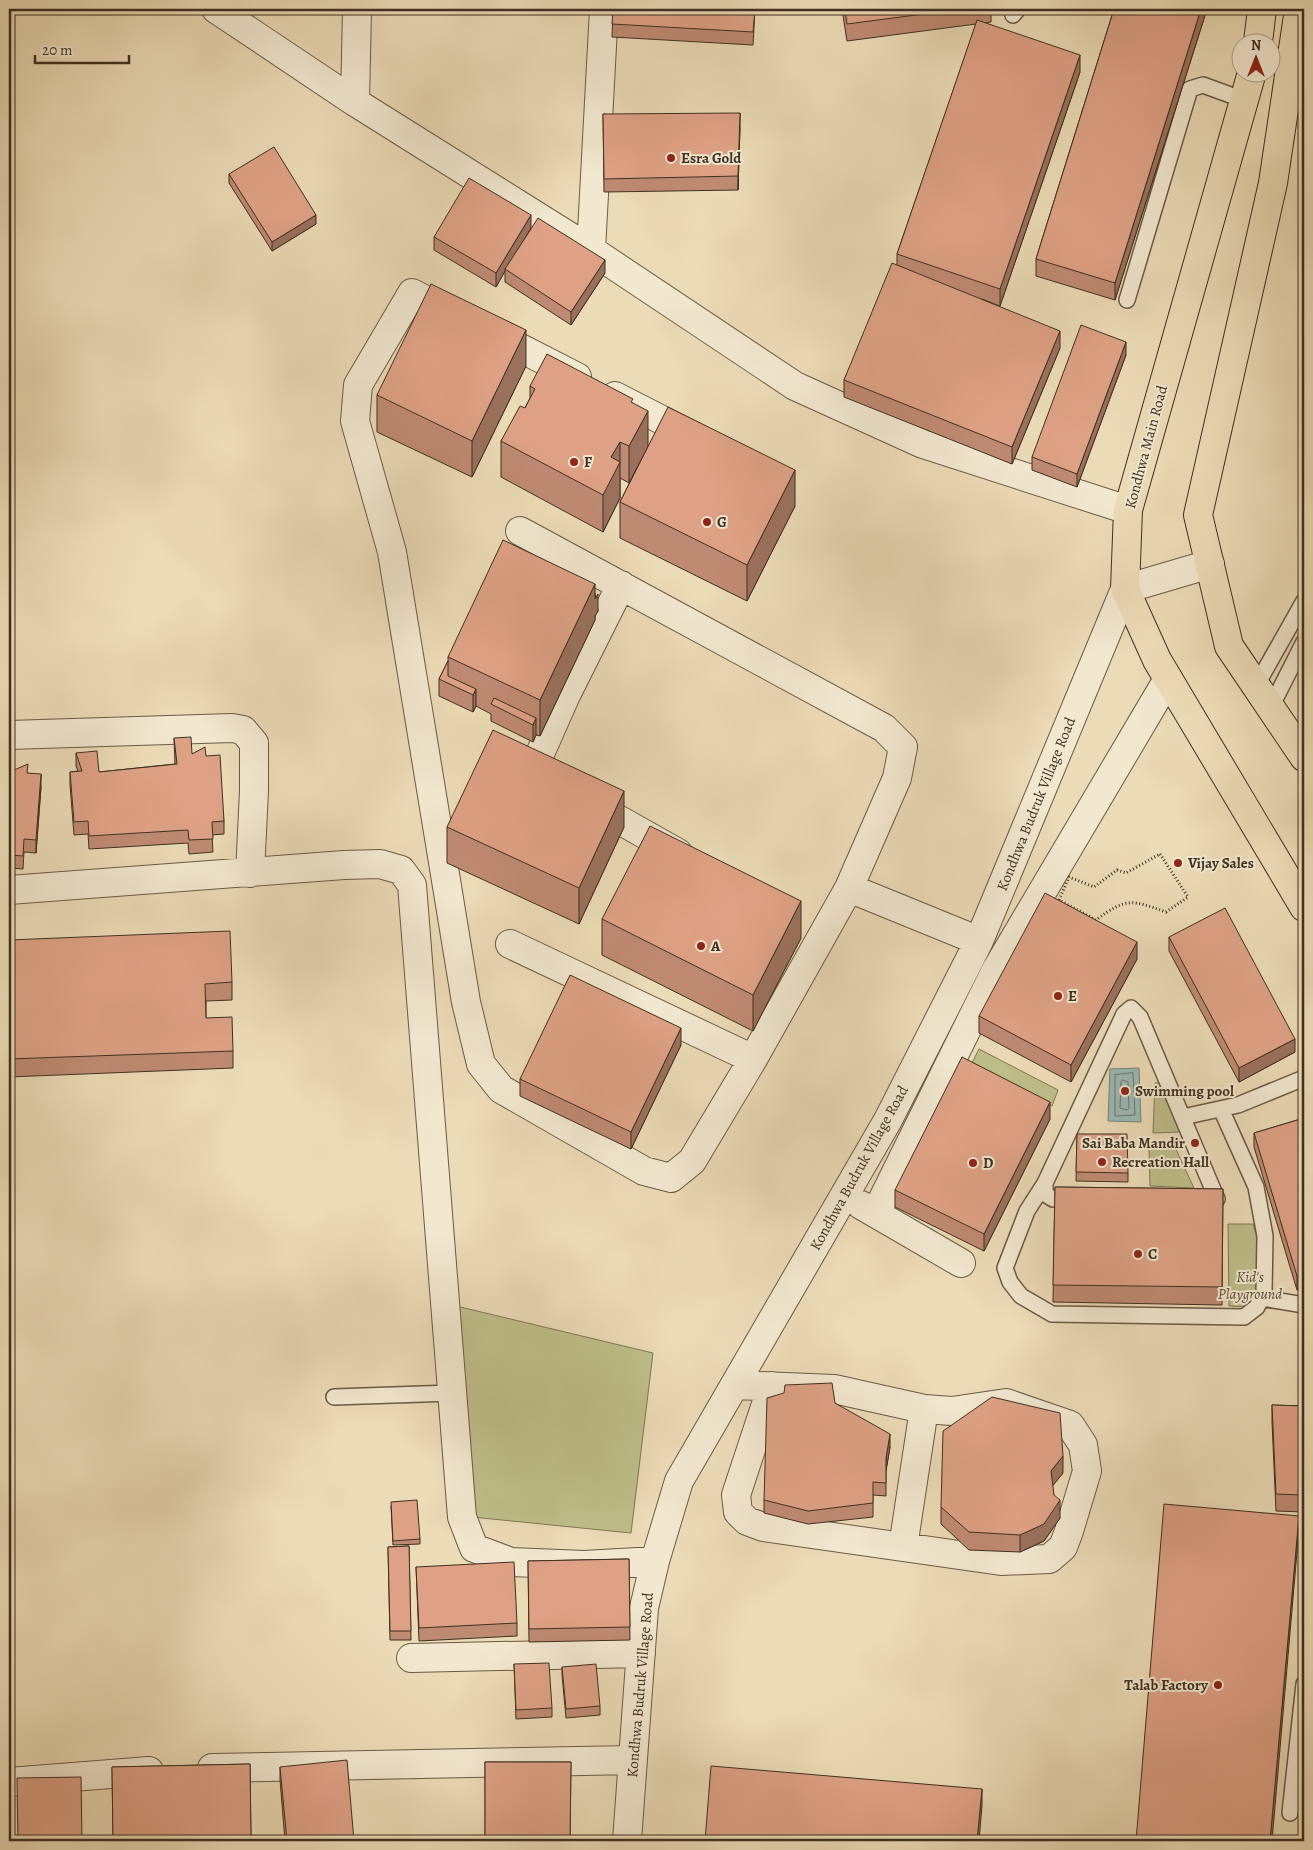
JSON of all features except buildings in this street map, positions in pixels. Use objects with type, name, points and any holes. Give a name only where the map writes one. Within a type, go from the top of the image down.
[{"type":"main road","points":[[1259,32],[1262,9]]},
{"type":"main road","points":[[1299,9],[1273,183],[1198,515],[1229,646],[1304,757]]},
{"type":"main road","name":"Kondhwa Main Road","points":[[1249,82],[1128,510],[1125,589],[1157,660],[1304,907]]},
{"type":"street","points":[[216,9],[356,102],[591,250],[795,386],[923,444],[1128,510]]},
{"type":"street","points":[[356,102],[357,9]]},
{"type":"street","points":[[591,250],[604,9]]},
{"type":"street","points":[[520,531],[884,728],[904,747],[897,778],[849,888],[753,1060],[692,1161],[671,1178],[644,1171],[501,1089],[480,1064],[466,1002],[392,552],[356,421],[358,385],[412,293],[718,449]]},
{"type":"street","points":[[1125,589],[1210,564]]},
{"type":"street","points":[[621,585],[566,695],[539,756],[542,775],[703,868]]},
{"type":"street","name":"Kondhwa Budruk Village Road","points":[[627,1841],[644,1608],[655,1561],[679,1482],[888,1120],[979,941],[1125,589]]},
{"type":"street","points":[[876,1213],[996,970],[1168,679]]},
{"type":"street","points":[[9,735],[232,728],[243,730],[254,743],[250,873]]},
{"type":"street","points":[[9,890],[380,864],[401,870],[412,884],[462,1517],[474,1548],[510,1562],[584,1565],[655,1561]]},
{"type":"street","points":[[849,888],[979,941]]},
{"type":"street","points":[[796,922],[822,937]]},
{"type":"street","points":[[510,944],[753,1060]]},
{"type":"street","points":[[845,1195],[961,1263]]},
{"type":"street","points":[[735,1385],[772,1386],[834,1389],[924,1409],[952,1411],[1006,1402],[1070,1425],[1083,1445],[1087,1471],[1064,1546],[1049,1559],[1001,1562],[904,1546],[763,1527],[747,1521],[738,1512],[736,1495],[772,1386]]},
{"type":"street","points":[[904,1546],[924,1409]]},
{"type":"street","points":[[411,1658],[641,1653]]},
{"type":"street","points":[[9,1782],[183,1769],[633,1760]]},
{"type":"lane","points":[[1127,300],[1190,89],[1203,85],[1244,100]]},
{"type":"lane","points":[[1264,696],[1304,601]]},
{"type":"lane","points":[[1264,696],[1304,642]]},
{"type":"lane","points":[[1045,1183],[1045,1194],[1053,1199],[1205,1202],[1217,1199],[1140,1017],[1131,1008],[1124,1014],[1045,1183],[1027,1211],[1005,1268],[1010,1282],[1021,1296],[1052,1314],[1244,1317],[1258,1307],[1262,1298],[1265,1236],[1256,1187],[1220,1109]]},
{"type":"lane","points":[[1183,1117],[1238,1105],[1304,1078]]},
{"type":"lane","points":[[1262,1298],[1304,1305]]},
{"type":"lane","points":[[334,1397],[452,1393]]},
{"type":"lane","points":[[1290,1813],[1304,1684]]},
{"type":"path","points":[[1160,854],[1188,898],[1166,912],[1145,905],[1124,902],[1096,920],[1058,900],[1069,877],[1094,887],[1117,870],[1126,873],[1160,854]]},
{"type":"green space","points":[[979,1049],[1058,1090],[1052,1106],[972,1063]]},
{"type":"green space","points":[[1163,1082],[1180,1132],[1153,1133],[1155,1083]]},
{"type":"green space","points":[[1173,1143],[1194,1188],[1150,1186],[1149,1148]]},
{"type":"green space","name":"Kid's Playground","points":[[1228,1224],[1253,1224],[1278,1309],[1229,1306]]},
{"type":"green space","points":[[456,1306],[653,1353],[631,1533],[472,1517]]},
{"type":"water","name":"Swimming pool","points":[[1139,1068],[1141,1122],[1108,1121],[1110,1069]]},
{"type":"waterway","points":[[9,435],[10,9]]},
{"type":"place","name":"Esra Gold","points":[[671,158]]},
{"type":"place","name":"F","points":[[574,462]]},
{"type":"place","name":"G","points":[[707,522]]},
{"type":"place","name":"Vijay Sales","points":[[1178,863]]},
{"type":"place","name":"A","points":[[701,946]]},
{"type":"place","name":"E","points":[[1058,996]]},
{"type":"place","name":"Swimming pool","points":[[1125,1091]]},
{"type":"place","name":"Sai Baba Mandir","points":[[1195,1143]]},
{"type":"place","name":"Recreation Hall","points":[[1102,1162]]},
{"type":"place","name":"D","points":[[973,1163]]},
{"type":"place","name":"C","points":[[1138,1254]]},
{"type":"place","name":"Talab Factory","points":[[1218,1685]]}]
